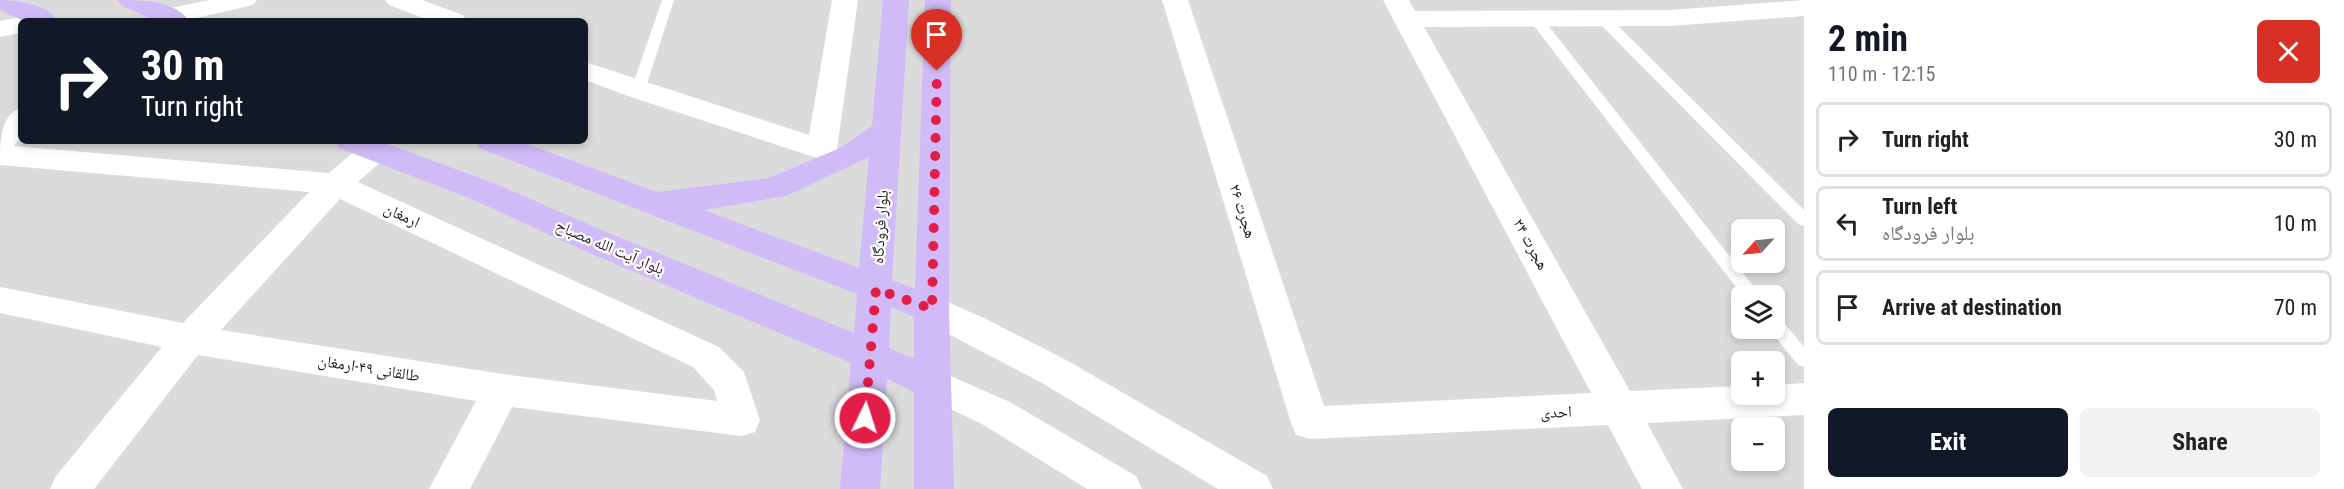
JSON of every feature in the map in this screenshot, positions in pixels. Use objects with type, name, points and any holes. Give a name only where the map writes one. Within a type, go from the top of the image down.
[{"type":"main road","points":[[0,0],[39,18]]},
{"type":"main road","points":[[130,0],[169,18]]},
{"type":"main road","name":"بلوار فرودگاه","points":[[860,489],[896,0]]},
{"type":"main road","points":[[934,489],[932,309],[938,0]]},
{"type":"main road","points":[[652,203],[713,198],[775,188],[851,155],[887,130]]},
{"type":"main road","points":[[498,144],[932,309]]},
{"type":"main road","name":"بلوار آیت الله مصباح","points":[[362,146],[485,192],[599,243],[934,384]]},
{"type":"street","points":[[175,18],[244,0]]},
{"type":"street","points":[[398,0],[446,18]]},
{"type":"street","points":[[588,71],[638,90],[822,149],[845,0]]},
{"type":"street","name":"هجرت ۲۶","points":[[1175,0],[1310,423]]},
{"type":"street","points":[[1402,9],[1535,18],[1602,18],[1664,9],[1804,8]]},
{"type":"street","name":"هجرت ۲۴","points":[[1402,9],[1663,489]]},
{"type":"street","points":[[0,29],[18,26]]},
{"type":"street","points":[[0,143],[18,121]]},
{"type":"street","points":[[70,489],[190,339],[336,184],[362,146]]},
{"type":"street","name":"ارمغان","points":[[0,155],[336,184],[706,357],[731,383],[741,420]]},
{"type":"street","name":"طالقانی ۴۹-ارمغان","points":[[0,300],[190,339],[502,390],[741,420]]},
{"type":"street","points":[[932,309],[996,339],[1164,434],[1253,489]]},
{"type":"street","points":[[934,384],[996,413],[1122,489]]},
{"type":"street","points":[[449,489],[502,390]]},
{"type":"street","name":"احدی","points":[[1310,423],[1803,399]]},
{"type":"lane","points":[[638,90],[668,0]]},
{"type":"lane","points":[[1535,18],[1744,285]]},
{"type":"lane","points":[[1602,18],[1804,220]]},
{"type":"lane","points":[[1785,337],[1804,360]]},
{"type":"shaded area","points":[[0,0],[1804,0],[1804,489],[0,489]]},
{"type":"route","points":[[865,418],[876,289],[932,309],[937,71]]}]
